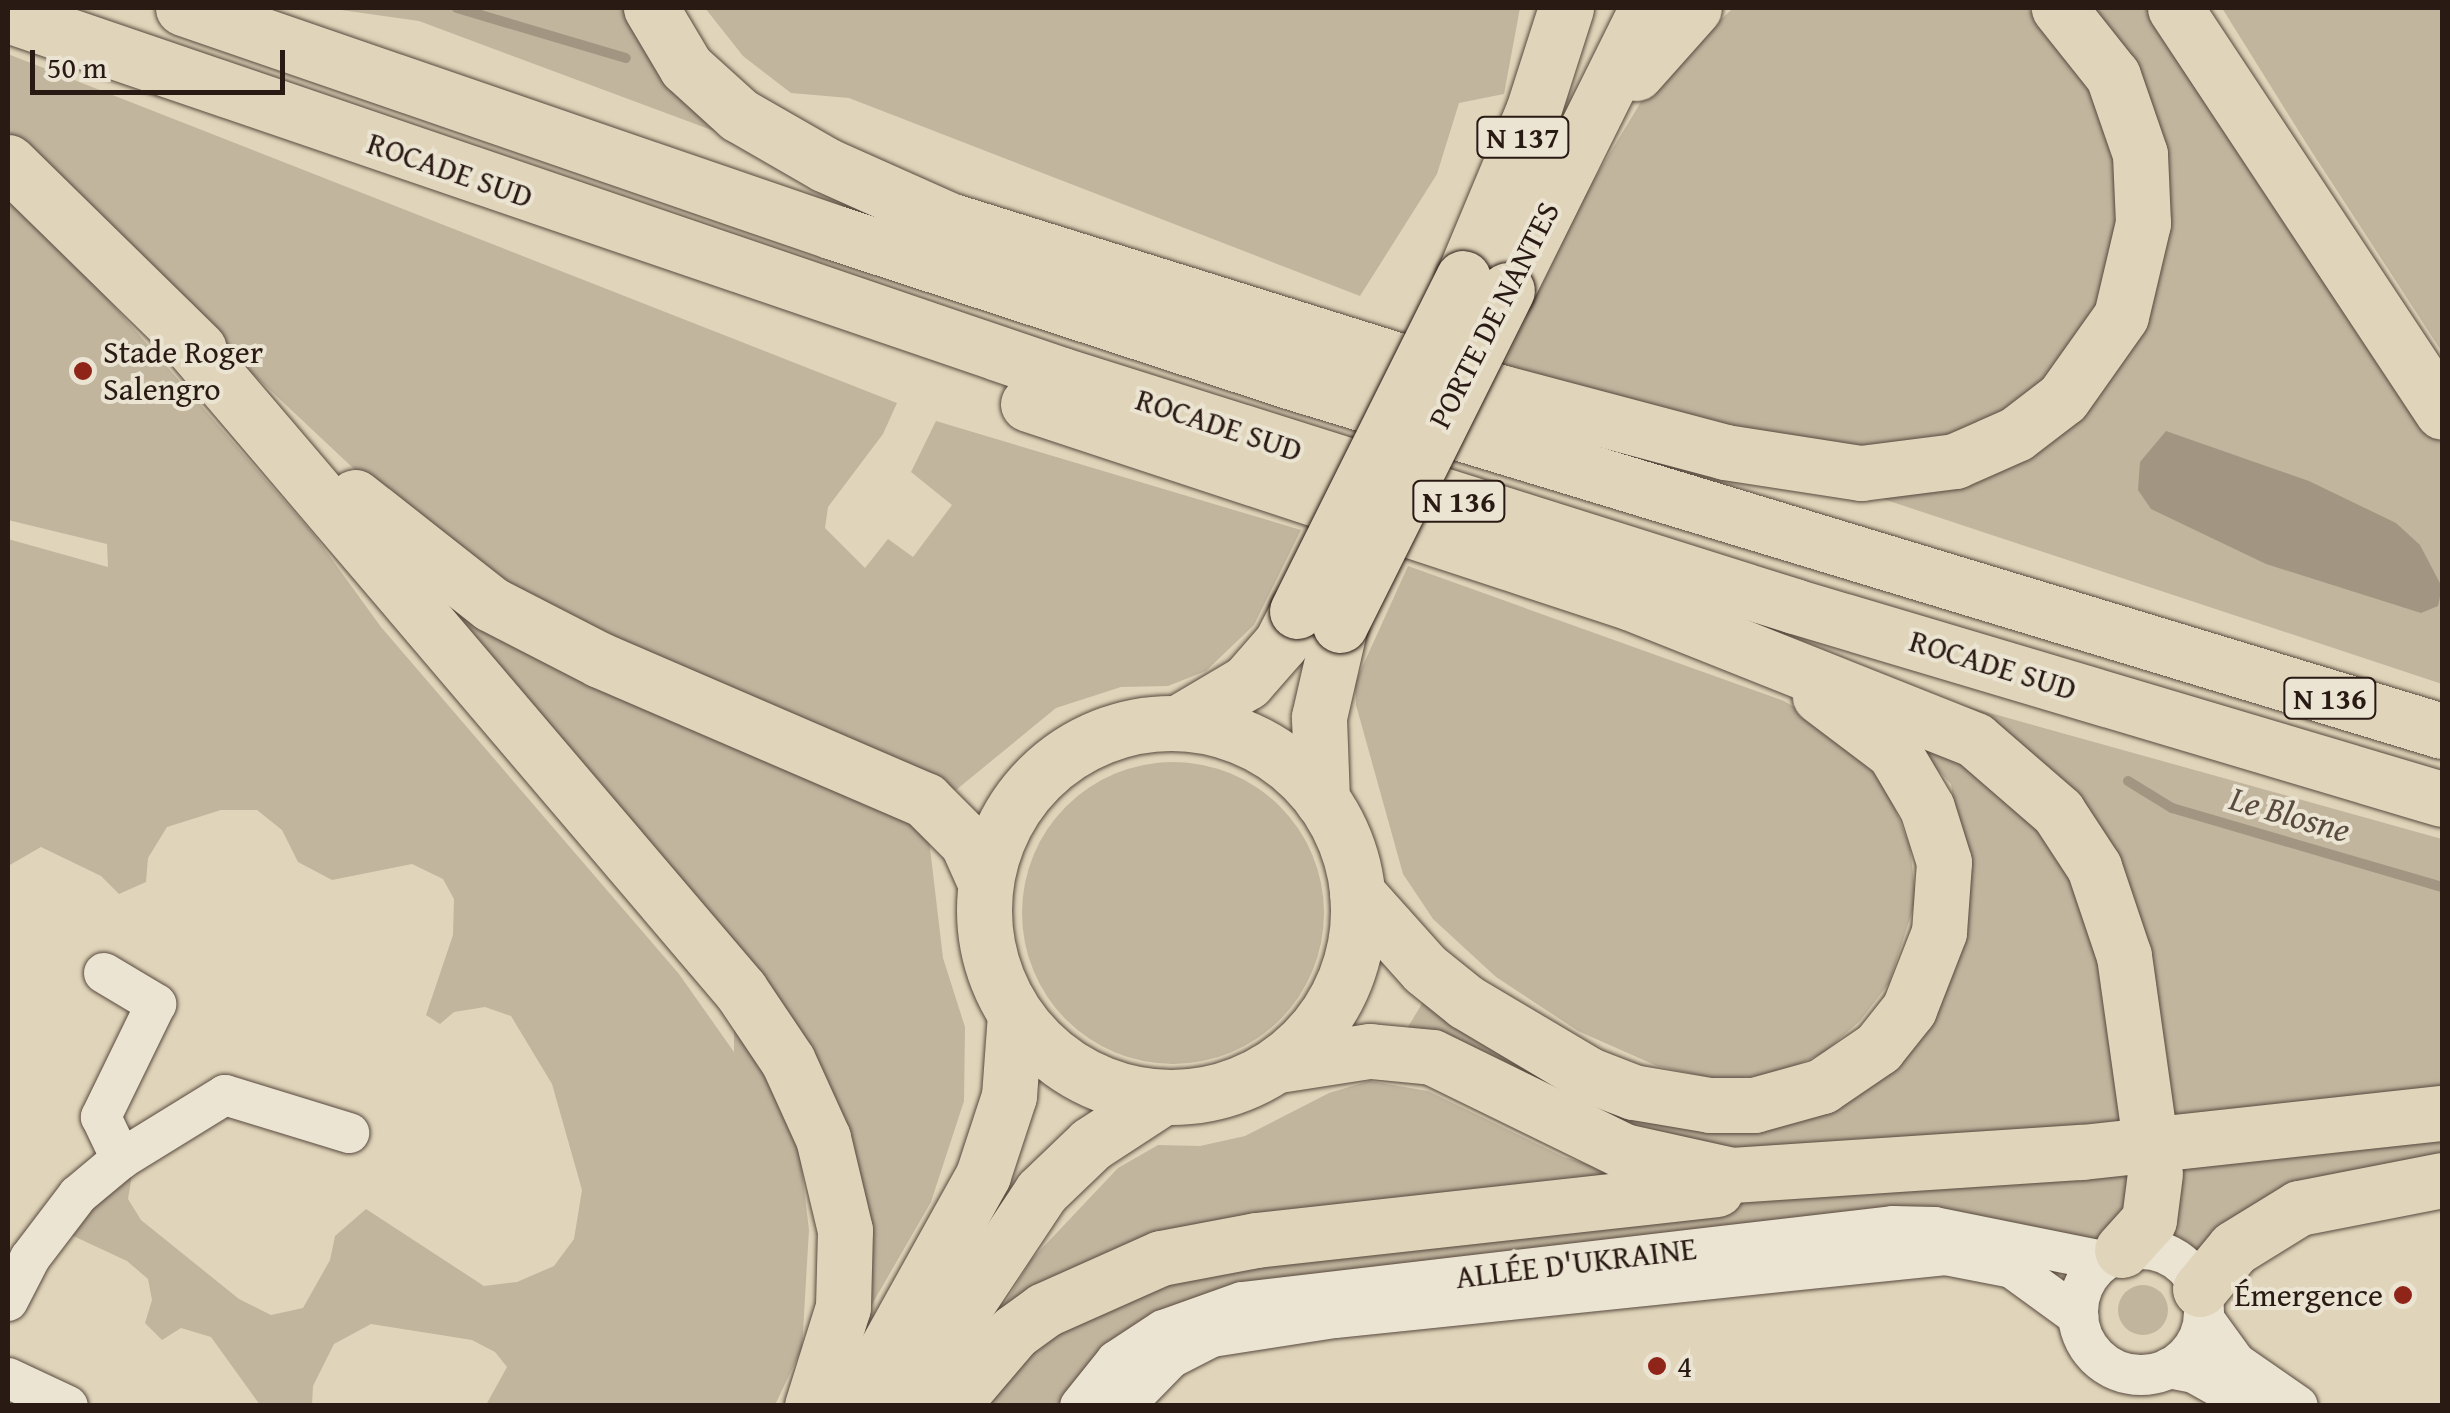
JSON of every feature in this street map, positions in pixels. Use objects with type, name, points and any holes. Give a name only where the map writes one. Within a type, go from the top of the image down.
[{"type":"highway","name":"ROCADE SUD","points":[[183,8],[520,126],[1288,380],[2442,731]]},
{"type":"highway","points":[[650,8],[686,67],[740,115],[826,166],[949,220],[1500,392],[2199,630],[2217,664]]},
{"type":"highway","points":[[1480,277],[1545,8]]},
{"type":"highway","name":"N 137","points":[[1480,277],[1566,8]]},
{"type":"highway","name":"PORTE DE NANTES","points":[[1322,800],[1318,618],[1480,277],[1564,178],[1648,8]]},
{"type":"highway","points":[[1564,178],[1636,73],[1694,8]]},
{"type":"highway","points":[[1500,392],[1725,452],[1824,471],[1924,469],[2016,434],[2063,398],[2106,344],[2130,292],[2143,224],[2140,154],[2125,100],[2097,51],[2060,8]]},
{"type":"highway","points":[[2175,8],[2442,412]]},
{"type":"highway","name":"ROCADE SUD","points":[[8,15],[482,180],[1409,486],[2442,799]]},
{"type":"highway","points":[[520,126],[565,113],[906,217],[949,220]]},
{"type":"highway","points":[[8,162],[173,324],[445,574],[600,660],[925,800],[967,842],[985,882],[988,952],[1016,1015],[1065,1064],[1096,1082],[1164,1098],[1223,1091],[1278,1065],[1370,1051],[1432,1057],[1664,1165],[1732,1176],[1793,1175]]},
{"type":"highway","points":[[482,180],[558,239],[1561,585],[1631,603],[1938,720],[2033,785],[2078,840],[2116,919],[2147,1120]]},
{"type":"highway","points":[[173,324],[741,991],[788,1061],[823,1138],[844,1230],[843,1308],[812,1406]]},
{"type":"highway","points":[[1358,893],[1426,969],[1496,1022],[1589,1075],[1674,1101],[1754,1105],[1790,1098],[1850,1071],[1909,1009],[1939,932],[1944,862],[1927,808],[1894,752],[1816,694],[1622,618],[1561,585]]},
{"type":"highway","name":"N 137","points":[[1178,724],[1247,682],[1281,643],[1318,618]]},
{"type":"highway","points":[[985,882],[1020,799],[1063,757],[1118,731],[1178,724],[1258,745],[1322,800],[1346,844],[1358,893],[1347,976],[1319,1026],[1278,1065]]},
{"type":"highway","points":[[867,1402],[990,1159],[1008,1096],[1016,1015]]},
{"type":"highway","points":[[924,1406],[946,1336],[1041,1192],[1091,1144],[1164,1098]]},
{"type":"highway","points":[[951,1406],[1014,1332],[1044,1310],[1162,1258],[1256,1240],[1793,1175],[2082,1152],[2442,1113]]},
{"type":"highway","points":[[2113,1256],[2150,1220],[2155,1173]]},
{"type":"highway","points":[[2202,1304],[2234,1248],[2299,1208],[2338,1196],[2442,1180]]},
{"type":"highway","points":[[867,1402],[946,1336]]},
{"type":"street","points":[[104,974],[156,1004],[101,1117],[121,1159]]},
{"type":"street","points":[[8,1300],[57,1218],[121,1159],[224,1094],[349,1133]]},
{"type":"street","name":"ALLÉE D'UKRAINE","points":[[1080,1406],[1116,1361],[1162,1330],[1242,1302],[1893,1226],[1935,1228],[2113,1256],[2162,1252],[2191,1273],[2202,1304],[2236,1363],[2298,1406]]},
{"type":"street","name":"ALLÉE D'UKRAINE","points":[[1124,1406],[1171,1358],[1212,1337],[1335,1318],[1946,1255],[2012,1268],[2078,1316],[2083,1338],[2104,1363],[2130,1374],[2169,1368]]},
{"type":"street","points":[[2078,1316],[2084,1285],[2113,1256]]},
{"type":"street","points":[[2169,1368],[2192,1348],[2202,1304]]},
{"type":"street","points":[[2169,1368],[2194,1373],[2253,1406]]},
{"type":"street","points":[[8,1378],[68,1406]]},
{"type":"shaded area","points":[[327,8],[633,8],[733,138],[419,21]]},
{"type":"shaded area","points":[[705,8],[1520,8],[1504,94],[1459,103],[1437,174],[1360,296],[849,98],[791,93],[743,56]]},
{"type":"shaded area","points":[[1733,8],[2027,8],[2082,66],[2123,188],[2102,303],[2046,380],[2007,412],[1968,431],[1867,450],[1792,444],[1502,369],[1584,196],[1647,92]]},
{"type":"shaded area","points":[[2086,8],[2154,8],[2347,309],[2442,443],[2442,684],[1859,491],[1970,473],[2156,274]]},
{"type":"shaded area","points":[[2222,8],[2442,8],[2442,352],[2308,146]]},
{"type":"shaded area","points":[[8,54],[897,403],[883,434],[828,507],[825,528],[865,568],[888,539],[913,557],[952,505],[911,472],[936,421],[1301,530],[1254,625],[1206,671],[1168,686],[1121,687],[1056,708],[956,790],[931,783],[580,630],[402,514],[8,144]]},
{"type":"shaded area","points":[[8,198],[78,265],[315,536],[381,627],[679,974],[734,1052],[734,1016],[796,1121],[809,1230],[802,1348],[775,1405],[486,1405],[507,1367],[495,1352],[472,1340],[371,1324],[334,1344],[313,1386],[312,1405],[260,1405],[211,1337],[181,1328],[162,1340],[145,1323],[152,1300],[148,1279],[127,1261],[69,1234],[94,1190],[133,1169],[128,1199],[141,1220],[239,1299],[271,1315],[303,1308],[330,1260],[335,1236],[366,1209],[484,1286],[517,1282],[554,1266],[574,1239],[582,1190],[552,1084],[511,1016],[485,1007],[454,1012],[440,1024],[426,1015],[453,935],[454,899],[443,879],[412,864],[332,880],[298,862],[282,830],[257,810],[221,810],[167,827],[148,858],[146,882],[119,894],[101,876],[41,847],[8,866],[8,539],[108,567],[107,544],[8,520]]},
{"type":"shaded area","points":[[2166,431],[2309,481],[2396,523],[2420,545],[2442,587],[2438,606],[2421,613],[2266,564],[2151,509],[2138,490],[2140,462]]},
{"type":"shaded area","points":[[1408,566],[1784,701],[1836,732],[1886,786],[1910,847],[1916,900],[1889,983],[1860,1021],[1823,1053],[1777,1074],[1720,1080],[1657,1066],[1578,1031],[1496,977],[1433,919],[1403,874],[1356,705],[1355,683]]},
{"type":"shaded area","points":[[452,592],[928,831],[943,958],[965,1027],[964,1101],[931,1202],[852,1339],[841,1136],[445,620]]},
{"type":"shaded area","points":[[1940,699],[2442,839],[2442,1093],[2159,1120],[2129,908]]},
{"type":"shaded area","points":[[1890,719],[1992,772],[2056,849],[2093,912],[2135,1125],[1694,1152],[1412,1039],[1408,1027],[1426,997],[1542,1076],[1822,1099],[1965,896],[1951,784]]},
{"type":"shaded area","points":[[1173,762],[1231,773],[1280,806],[1313,855],[1324,913],[1313,971],[1280,1020],[1231,1053],[1173,1064],[1115,1053],[1066,1020],[1033,971],[1022,913],[1033,855],[1066,806],[1115,773]]},
{"type":"shaded area","points":[[1369,1081],[1428,1091],[1564,1157],[1637,1179],[1001,1310],[1031,1260],[1118,1168],[1158,1145],[1200,1146],[1245,1136],[1329,1093]]},
{"type":"shaded area","points":[[2442,1132],[2442,1166],[2199,1258],[2167,1237],[2163,1170]]},
{"type":"shaded area","points":[[2139,1170],[2143,1198],[2094,1242],[2037,1229],[1084,1371],[1060,1405],[963,1406],[1120,1283],[1684,1207]]},
{"type":"shaded area","points":[[2143,1285],[2161,1292],[2168,1310],[2161,1328],[2143,1335],[2125,1328],[2118,1310],[2125,1292]]},
{"type":"waterway","name":"Le Blosne","points":[[457,8],[626,58]]},
{"type":"waterway","name":"Le Blosne","points":[[2128,781],[2172,808],[2442,887]]},
{"type":"place","name":"Stade Roger Salengro","points":[[83,371]]},
{"type":"place","name":"Émergence","points":[[2403,1295]]},
{"type":"place","name":"4","points":[[1657,1366]]}]
